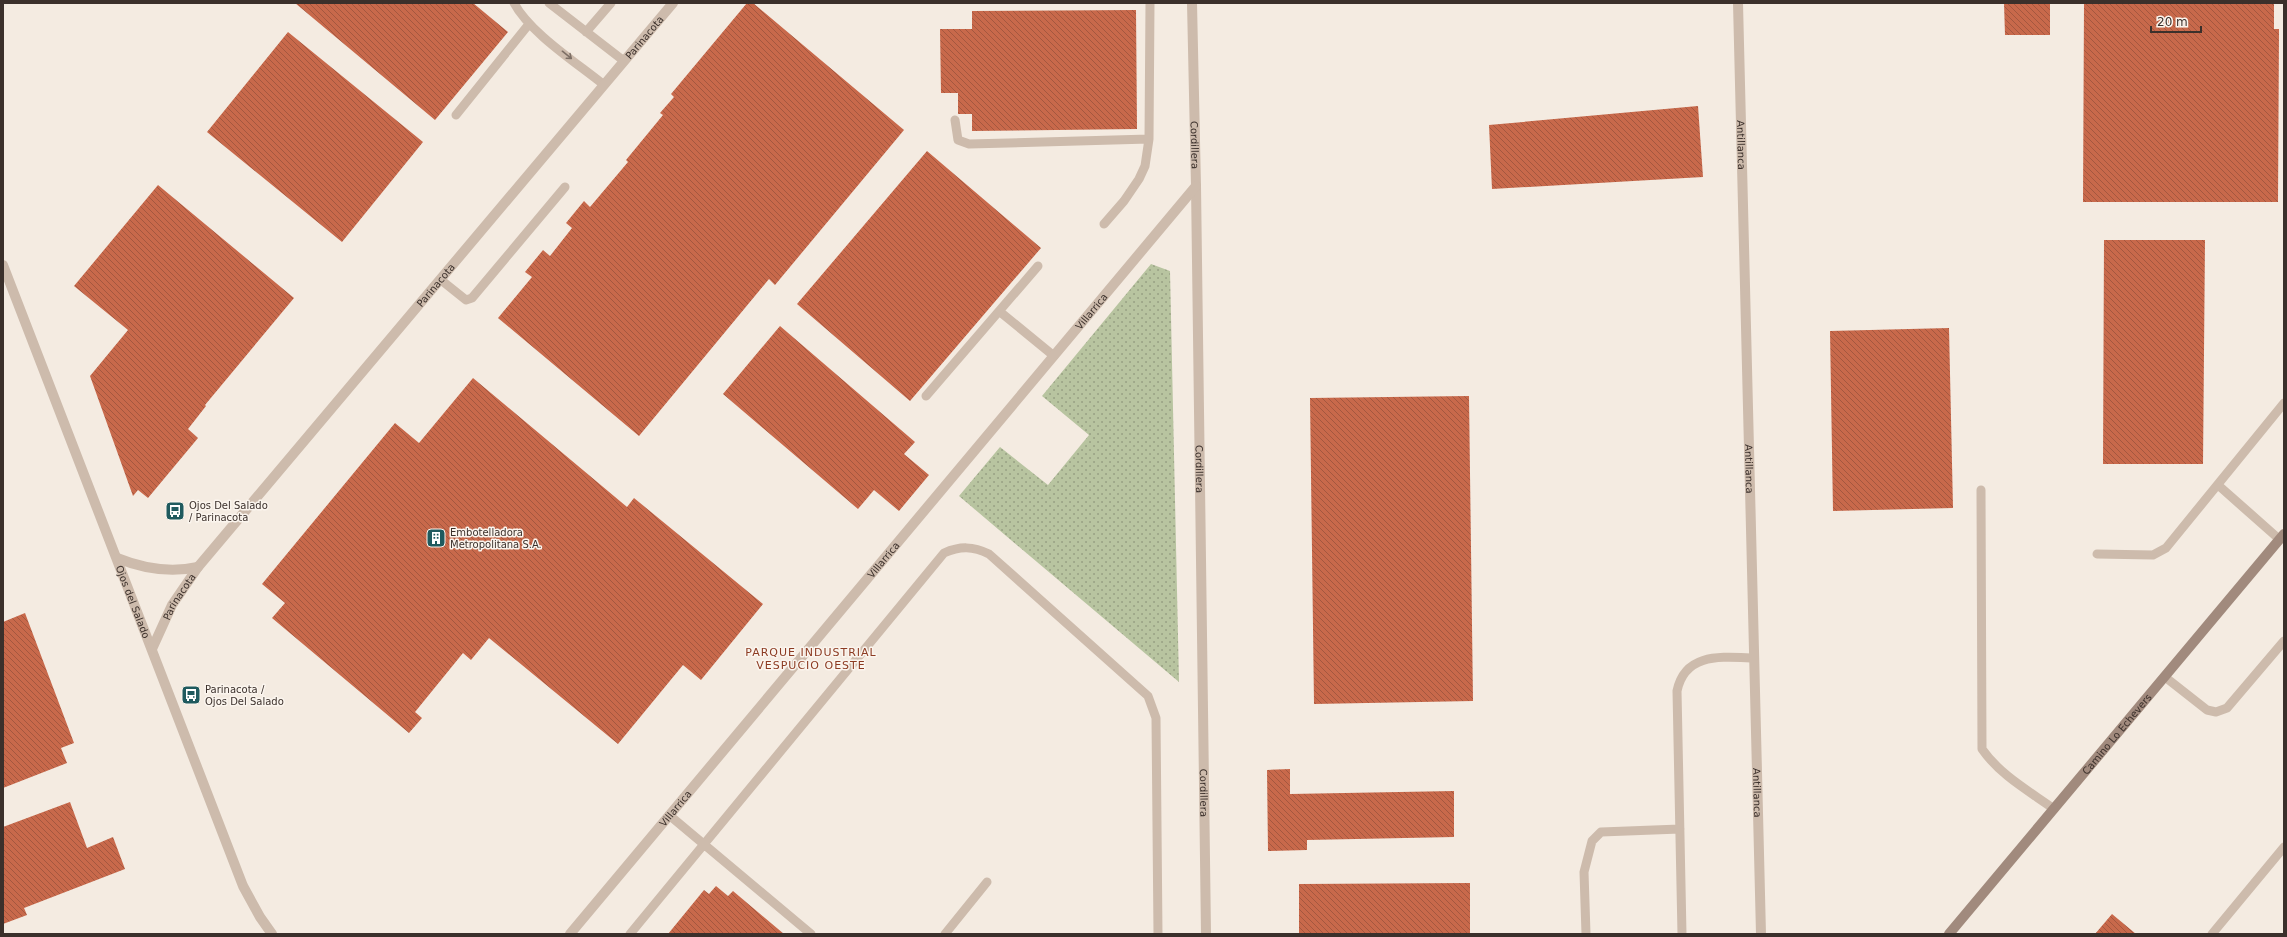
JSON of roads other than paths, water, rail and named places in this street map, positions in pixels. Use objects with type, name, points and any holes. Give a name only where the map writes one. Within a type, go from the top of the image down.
[{"type":"main road","name":"Camino Lo Echevers","points":[[1949,934],[2282,536]]},
{"type":"street","name":"Parinacota","points":[[152,649],[172,605],[198,567],[673,3]]},
{"type":"street","name":"Cordillera","points":[[1192,3],[1196,186],[1206,934]]},
{"type":"street","name":"Antillanca","points":[[1738,3],[1761,934]]},
{"type":"street","name":"Villarrica","points":[[570,934],[1196,186]]},
{"type":"street","name":"Ojos del Salado","points":[[3,265],[243,886],[260,917],[272,934]]},
{"type":"street","name":"Parinacota","points":[[117,558],[157,570],[185,570],[198,567]]},
{"type":"lane","points":[[514,3],[520,15],[529,24],[604,86]]},
{"type":"lane","points":[[549,3],[624,61]]},
{"type":"lane","points":[[586,32],[611,3]]},
{"type":"lane","points":[[1104,224],[1140,179],[1145,166],[1149,140],[1150,3]]},
{"type":"lane","points":[[456,115],[529,24]]},
{"type":"lane","points":[[955,120],[958,140],[969,144],[1149,140]]},
{"type":"lane","points":[[441,280],[466,300],[472,298],[565,187]]},
{"type":"lane","points":[[926,396],[1038,266]]},
{"type":"lane","points":[[999,311],[1054,356]]},
{"type":"lane","points":[[2097,554],[2143,555],[2160,552],[2166,548],[2284,403]]},
{"type":"lane","points":[[2218,485],[2282,536]]},
{"type":"lane","points":[[1981,490],[1982,749],[1991,761],[2008,776],[2054,809]]},
{"type":"lane","points":[[630,934],[705,845],[944,553],[965,547],[979,549],[989,554],[1141,688],[1154,707],[1156,718],[1158,934]]},
{"type":"lane","points":[[2164,677],[2207,710],[2216,712],[2227,708],[2284,640]]},
{"type":"lane","points":[[1682,934],[1677,691],[1680,680],[1687,669],[1696,663],[1724,657],[1754,658]]},
{"type":"lane","points":[[669,815],[812,934]]},
{"type":"lane","points":[[1586,934],[1584,872],[1592,841],[1601,832],[1680,829]]},
{"type":"lane","points":[[2212,934],[2284,847]]},
{"type":"lane","points":[[944,934],[987,882]]},
{"type":"place","name":"Ojos Del Salado / Parinacota","points":[[175,511]]},
{"type":"place","name":"Embotelladora Metropolitana S.A.","points":[[436,538]]},
{"type":"place","name":"Parinacota / Ojos Del Salado","points":[[191,695]]},
{"type":"district","name":"PARQUE INDUSTRIAL VESPUCIO OESTE","points":[[811,658]]}]
